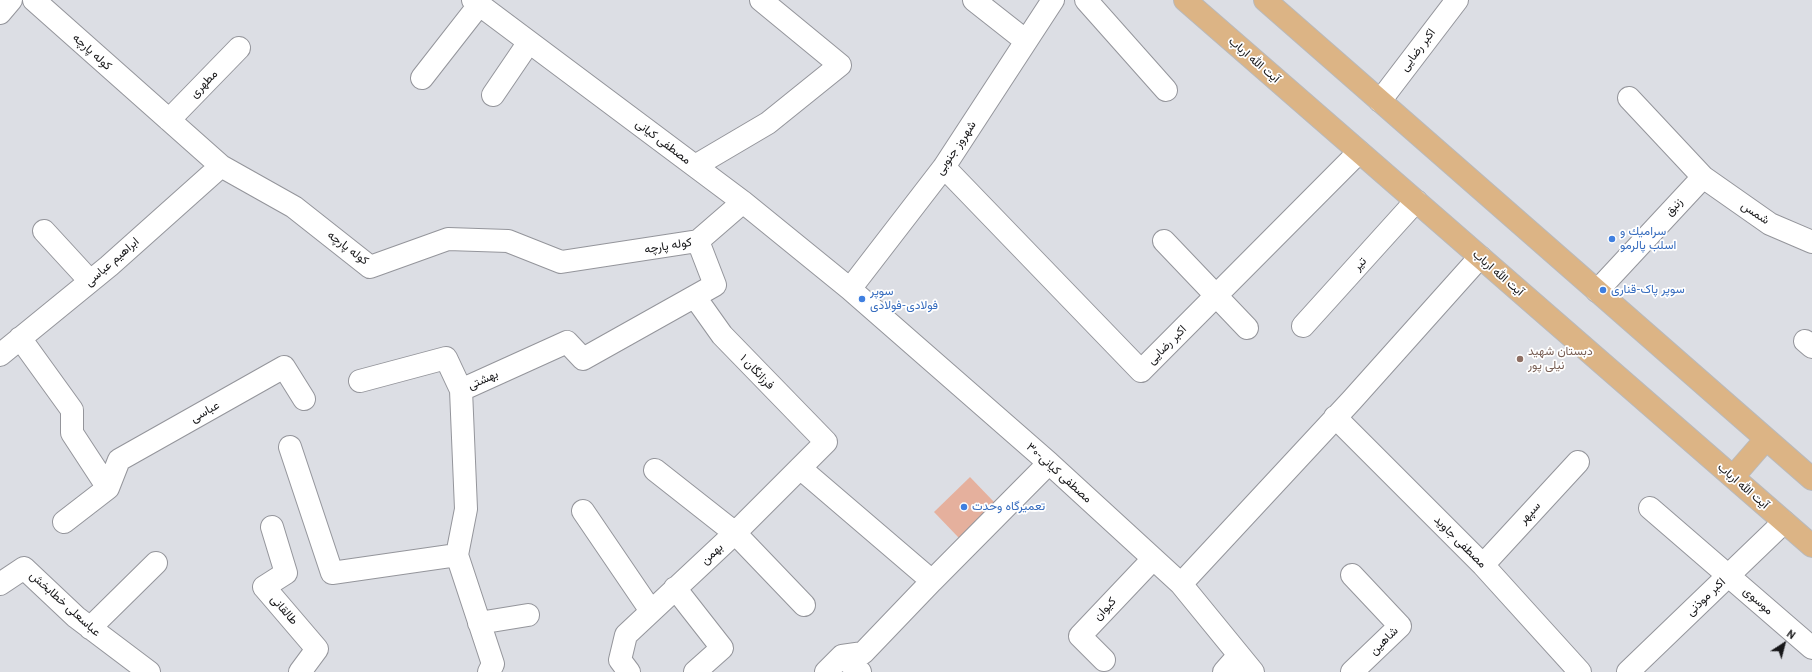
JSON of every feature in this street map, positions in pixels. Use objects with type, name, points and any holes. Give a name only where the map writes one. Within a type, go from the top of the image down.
[{"type":"main road","name":"آیت الله ارباب","points":[[1185,0],[1812,546]]},
{"type":"main road","points":[[1265,0],[1812,479]]},
{"type":"main road","points":[[1733,477],[1766,439]]},
{"type":"street","points":[[0,13],[11,0]]},
{"type":"street","name":"کوله پارچه","points":[[34,0],[221,166],[294,207],[370,266],[448,240],[508,241],[561,262],[698,241],[743,202]]},
{"type":"street","points":[[974,0],[1026,41]]},
{"type":"street","name":"شهروز جنوبی","points":[[850,289],[944,167],[1053,0]]},
{"type":"street","points":[[1086,0],[1166,90]]},
{"type":"street","name":"اکبر رضایی","points":[[1380,101],[1457,0]]},
{"type":"street","points":[[695,166],[768,123],[840,65],[764,1]]},
{"type":"street","points":[[422,78],[476,2]]},
{"type":"street","name":"مصطفی کیانی","points":[[476,2],[743,202],[850,289]]},
{"type":"street","points":[[493,95],[529,42]]},
{"type":"street","name":"مطهری","points":[[169,120],[239,48]]},
{"type":"street","name":"شمس","points":[[1629,98],[1703,177],[1770,224],[1812,242]]},
{"type":"street","name":"اکبر رضایی","points":[[944,167],[1141,371],[1359,152]]},
{"type":"street","name":"ابراهیم عباسی","points":[[0,355],[90,281],[221,166]]},
{"type":"street","name":"زنبق","points":[[1597,291],[1703,177]]},
{"type":"street","name":"تیر","points":[[1303,326],[1416,201]]},
{"type":"street","points":[[44,231],[90,281]]},
{"type":"street","name":"بهشتی","points":[[489,672],[493,664],[457,555],[466,509],[461,390],[567,342],[583,359],[715,285],[698,241]]},
{"type":"street","points":[[1164,241],[1215,297],[1247,328]]},
{"type":"street","points":[[1180,584],[1335,417],[1480,257]]},
{"type":"street","name":"۳۰-مصطفی کیانی","points":[[850,289],[1049,463],[1180,584],[1253,672]]},
{"type":"street","name":"فرزانگان ۱","points":[[695,297],[722,335],[826,442]]},
{"type":"street","points":[[20,338],[72,410],[72,432],[108,488],[64,522]]},
{"type":"street","points":[[360,381],[446,358],[461,390]]},
{"type":"street","name":"عباسی","points":[[108,488],[119,460],[284,367],[304,399]]},
{"type":"street","name":"مصطفی جاوید","points":[[1335,417],[1483,564],[1580,672]]},
{"type":"street","name":"بهمن","points":[[629,672],[620,660],[626,635],[735,533],[826,442]]},
{"type":"street","points":[[290,447],[332,573],[457,555]]},
{"type":"street","name":"سپهر","points":[[1483,564],[1578,462]]},
{"type":"street","points":[[826,672],[842,656],[863,653],[1049,463]]},
{"type":"street","points":[[800,468],[932,581]]},
{"type":"street","points":[[655,470],[735,533],[804,605]]},
{"type":"street","name":"موسوی","points":[[1650,508],[1812,648]]},
{"type":"street","points":[[583,511],[651,611]]},
{"type":"street","name":"اکبر موذنی","points":[[1628,672],[1784,522]]},
{"type":"street","name":"طالقانی","points":[[272,527],[286,573],[264,587],[317,649],[300,672]]},
{"type":"street","name":"کیوان","points":[[1104,660],[1080,636],[1153,559]]},
{"type":"street","points":[[90,628],[156,563]]},
{"type":"street","name":"عباسعلی خطابخش","points":[[0,584],[24,568],[76,617],[149,672]]},
{"type":"street","name":"شاهین","points":[[1352,575],[1400,626],[1352,672]]},
{"type":"street","points":[[675,588],[722,648],[695,672]]},
{"type":"street","points":[[479,623],[528,615]]},
{"type":"street","points":[[1224,672],[1239,655]]},
{"type":"street","points":[[842,656],[860,672]]},
{"type":"building","name":"تعمیرگاه وحدت","points":[[970,477],[995,503],[959,538],[934,512]]},
{"type":"place","name":"سراميك و اسلب پالرمو","points":[[1612,239]]},
{"type":"place","name":"سوپر پاک-قناری","points":[[1603,290]]},
{"type":"place","name":"سوپر فولادی-فولادی","points":[[862,299]]},
{"type":"place","name":"دبستان شهید نیلی پور","points":[[1520,359]]},
{"type":"place","name":"تعمیرگاه وحدت","points":[[964,507]]}]
